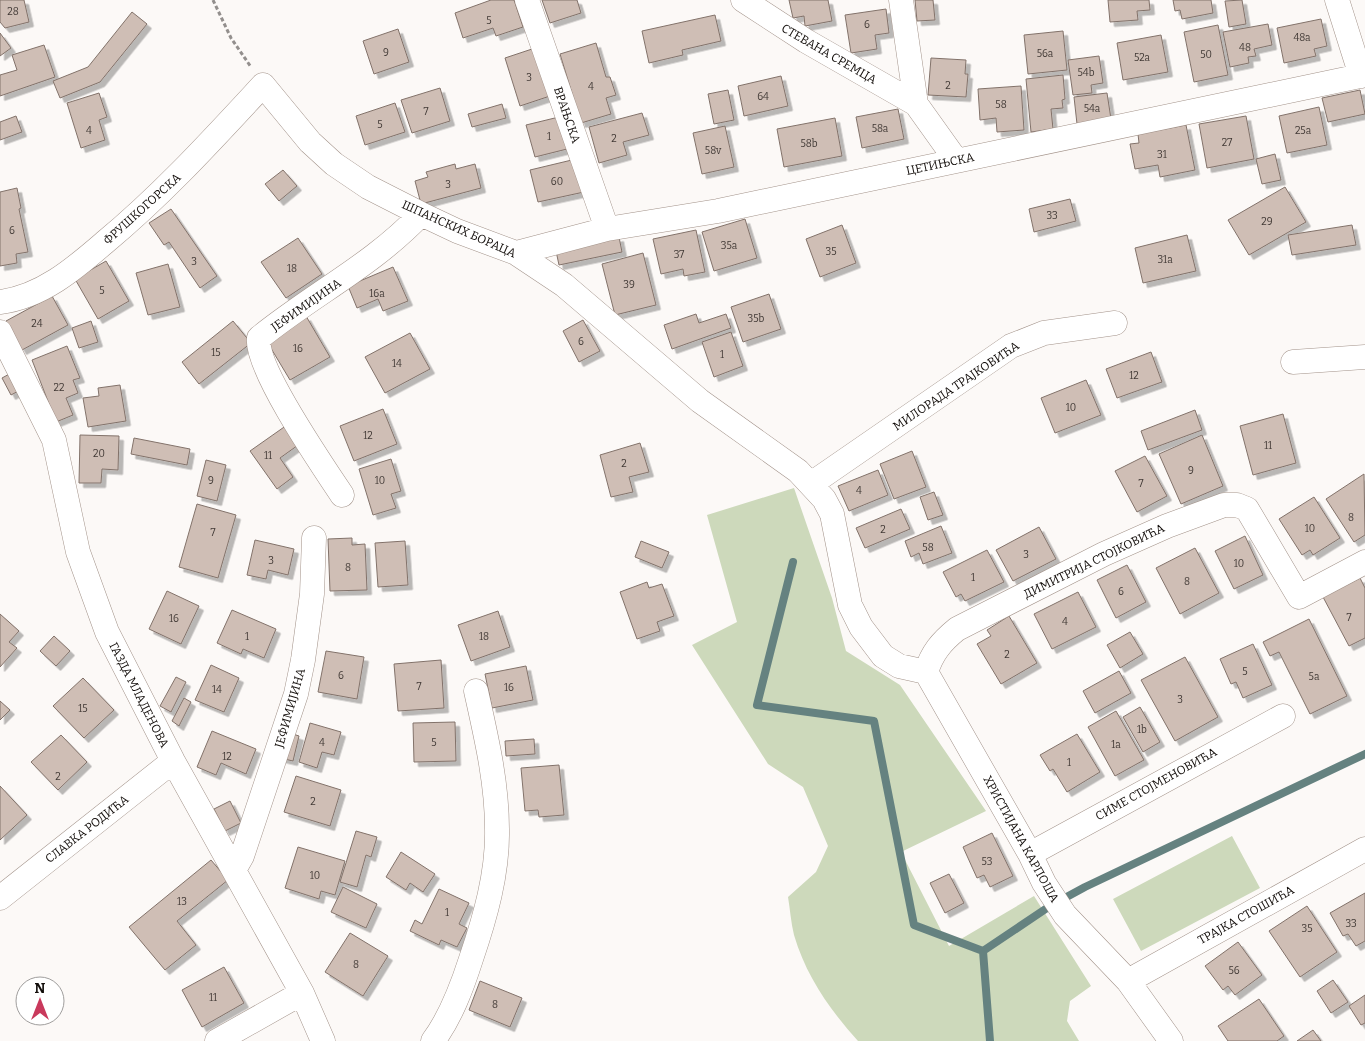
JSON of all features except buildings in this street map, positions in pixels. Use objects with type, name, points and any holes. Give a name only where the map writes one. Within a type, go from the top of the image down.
[{"type":"street","name":"ВРАЊСКА","points":[[527,0],[607,229]]},
{"type":"street","name":"СТЕВАНА СРЕМЦА","points":[[743,0],[806,41],[916,104],[956,160]]},
{"type":"street","name":"СТЕВАНА СРЕМЦА","points":[[901,0],[916,104]]},
{"type":"street","points":[[1337,0],[1363,75]]},
{"type":"street","name":"ЦЕТИЊСКА","points":[[516,253],[607,229],[718,211],[1363,75]]},
{"type":"street","name":"ШПАНСКИХ БОРАЦА","points":[[264,85],[310,142],[334,164],[368,187],[421,214],[457,231],[516,253],[564,285],[700,401],[767,448],[811,484],[824,499],[832,514],[850,605],[861,627],[883,656],[900,666],[926,672]]},
{"type":"street","name":"ФРУШКОГОРСКА","points":[[0,302],[10,301],[51,284],[92,254],[145,210],[264,85]]},
{"type":"street","name":"ЈЕФИМИЈИНА","points":[[342,495],[303,436],[268,372],[257,346],[259,338],[280,321],[369,261],[398,239],[421,214]]},
{"type":"street","name":"МИЛОРАДА ТРАЈКОВИЋА","points":[[811,484],[1011,346],[1044,333],[1115,324]]},
{"type":"street","name":"ГАЗДА МЛАДЕНОВА","points":[[0,332],[54,440],[78,552],[107,632],[173,761],[302,993],[323,1041]]},
{"type":"street","points":[[1293,362],[1365,357]]},
{"type":"street","name":"ДИМИТРИЈА СТОЈКОВИЋА","points":[[926,672],[931,657],[942,641],[957,629],[1104,554],[1167,526],[1224,505],[1237,505],[1247,509],[1299,597],[1365,562]]},
{"type":"street","name":"ЈЕФИМИЈИНА","points":[[234,870],[242,856],[296,694],[308,636],[314,538]]},
{"type":"street","name":"ХРИСТИЈАНА КАРПОША","points":[[926,672],[1030,854],[1044,884],[1065,915],[1128,981],[1171,1041]]},
{"type":"street","points":[[433,1041],[450,1013],[466,974],[485,917],[494,863],[497,830],[490,754],[476,691]]},
{"type":"street","name":"СИМЕ СТОЈМЕНОВИЋА","points":[[1030,854],[1283,716]]},
{"type":"street","name":"СЛАВКА РОДИЋА","points":[[0,898],[173,761]]},
{"type":"street","name":"ТРАЈКА СТОШИЋА","points":[[1128,981],[1365,849]]},
{"type":"street","points":[[217,1041],[302,993]]},
{"type":"path","points":[[213,0],[231,38],[264,85]]},
{"type":"green space","points":[[794,488],[832,598],[846,651],[900,685],[986,811],[901,852],[949,946],[1034,896],[1091,986],[1070,1001],[1067,1021],[1079,1041],[858,1041],[829,1005],[812,978],[794,935],[788,897],[816,872],[828,846],[803,787],[768,764],[692,645],[737,622],[707,515]]},
{"type":"green space","points":[[1232,836],[1260,888],[1141,951],[1113,899]]},
{"type":"waterway","points":[[793,562],[757,705],[874,721],[914,925],[983,951],[990,1041]]},
{"type":"waterway","points":[[983,951],[1050,906],[1085,887],[1365,754]]}]
